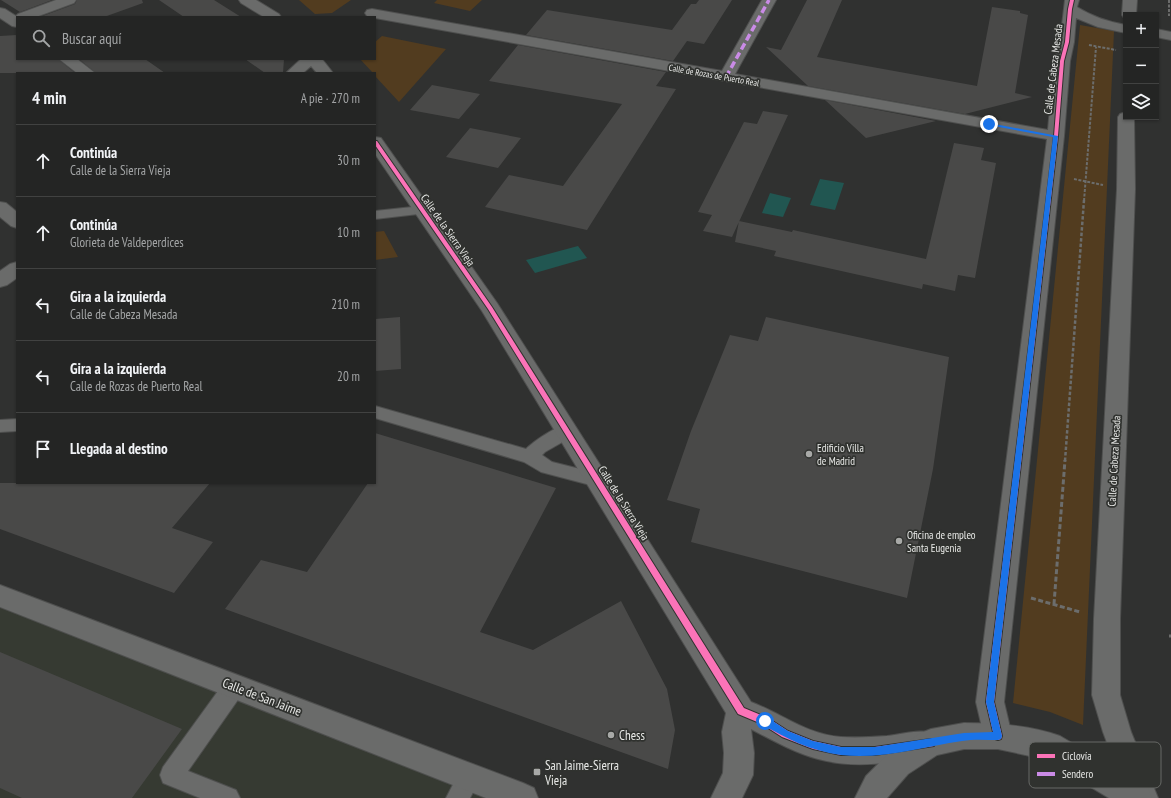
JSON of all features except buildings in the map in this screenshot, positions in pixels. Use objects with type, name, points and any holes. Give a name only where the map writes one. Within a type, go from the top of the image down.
[{"type":"street","points":[[27,16],[70,0]]},
{"type":"street","points":[[246,0],[272,16]]},
{"type":"street","points":[[726,77],[769,0]]},
{"type":"street","points":[[1129,12],[1130,0]]},
{"type":"street","points":[[1071,5],[1082,17],[1097,23],[1123,28]]},
{"type":"street","name":"Calle de Cabeza Mesada","points":[[998,736],[990,702],[1056,136],[1062,62],[1067,42],[1071,5]]},
{"type":"street","points":[[0,12],[14,21]]},
{"type":"street","name":"Calle de Rozas de Puerto Real","points":[[374,12],[1056,136]]},
{"type":"street","points":[[1159,34],[1171,36]]},
{"type":"street","points":[[68,60],[86,72]]},
{"type":"street","points":[[295,72],[309,60]]},
{"type":"street","points":[[315,60],[324,72]]},
{"type":"street","name":"Calle de Cabeza Mesada","points":[[1121,742],[1106,695],[1107,611],[1126,189],[1126,120]]},
{"type":"street","name":"Calle de la Sierra Vieja","points":[[376,143],[490,308],[741,711]]},
{"type":"street","points":[[0,207],[16,221]]},
{"type":"street","points":[[0,280],[16,269]]},
{"type":"street","name":"Calle de San Jaime","points":[[0,596],[234,687],[463,787],[524,798]]},
{"type":"street","points":[[726,798],[738,775],[739,753],[736,732],[741,711],[765,721],[785,734],[813,745],[841,751],[875,751],[931,743],[964,736],[998,736],[1029,742]]},
{"type":"street","points":[[870,798],[877,786],[898,764],[931,743]]},
{"type":"street","points":[[1120,788],[1137,798]]},
{"type":"street","name":"Calle de Cabeza Mesada","points":[[1139,788],[1143,798]]},
{"type":"lane","name":"Calle de la Sierra Vieja","points":[[376,215],[422,210]]},
{"type":"lane","name":"Calle de la Sierra Vieja","points":[[376,412],[530,457],[547,467],[598,480]]},
{"type":"lane","points":[[0,426],[16,425]]},
{"type":"lane","points":[[530,457],[539,447],[568,431]]},
{"type":"lane","points":[[228,798],[171,775],[234,687]]},
{"type":"path","points":[[1084,45],[1116,50]]},
{"type":"path","points":[[1054,604],[1096,46]]},
{"type":"path","points":[[1072,178],[1109,186]]},
{"type":"path","points":[[1027,597],[1088,614]]},
{"type":"shaded area","points":[[299,0],[351,0],[332,13],[315,14]]},
{"type":"shaded area","points":[[437,0],[482,0],[470,11],[434,3]]},
{"type":"shaded area","points":[[1080,25],[1114,31],[1083,725],[1050,712],[1013,703]]},
{"type":"shaded area","points":[[382,36],[446,49],[399,102],[376,77],[376,72],[372,72],[361,60],[376,60],[376,41]]},
{"type":"shaded area","points":[[384,231],[398,257],[376,260],[376,232]]},
{"type":"shaded area","points":[[0,596],[523,798],[0,798]]},
{"type":"water","points":[[820,179],[844,183],[835,210],[810,205]]},
{"type":"water","points":[[770,193],[791,198],[783,217],[762,213]]},
{"type":"water","points":[[578,246],[587,258],[535,273],[526,260]]},
{"type":"marked path","points":[[726,77],[769,0]]},
{"type":"cycle path","points":[[998,736],[990,702],[1056,136],[1062,61],[1067,42],[1072,0]]},
{"type":"cycle path","points":[[376,143],[490,308],[741,711],[765,721],[785,734],[813,745],[841,751],[875,751],[931,743]]},
{"type":"place","name":"Edificio Villa de Madrid","points":[[809,454]]},
{"type":"place","name":"Oficina de empleo Santa Eugenia","points":[[899,541]]},
{"type":"place","name":"Chess","points":[[611,735]]},
{"type":"place","name":"San Jaime-Sierra Vieja","points":[[537,772]]},
{"type":"route","points":[[765,721],[785,734],[813,745],[841,751],[875,751],[931,743],[964,736],[998,736],[990,702],[1056,136],[989,124]]}]
